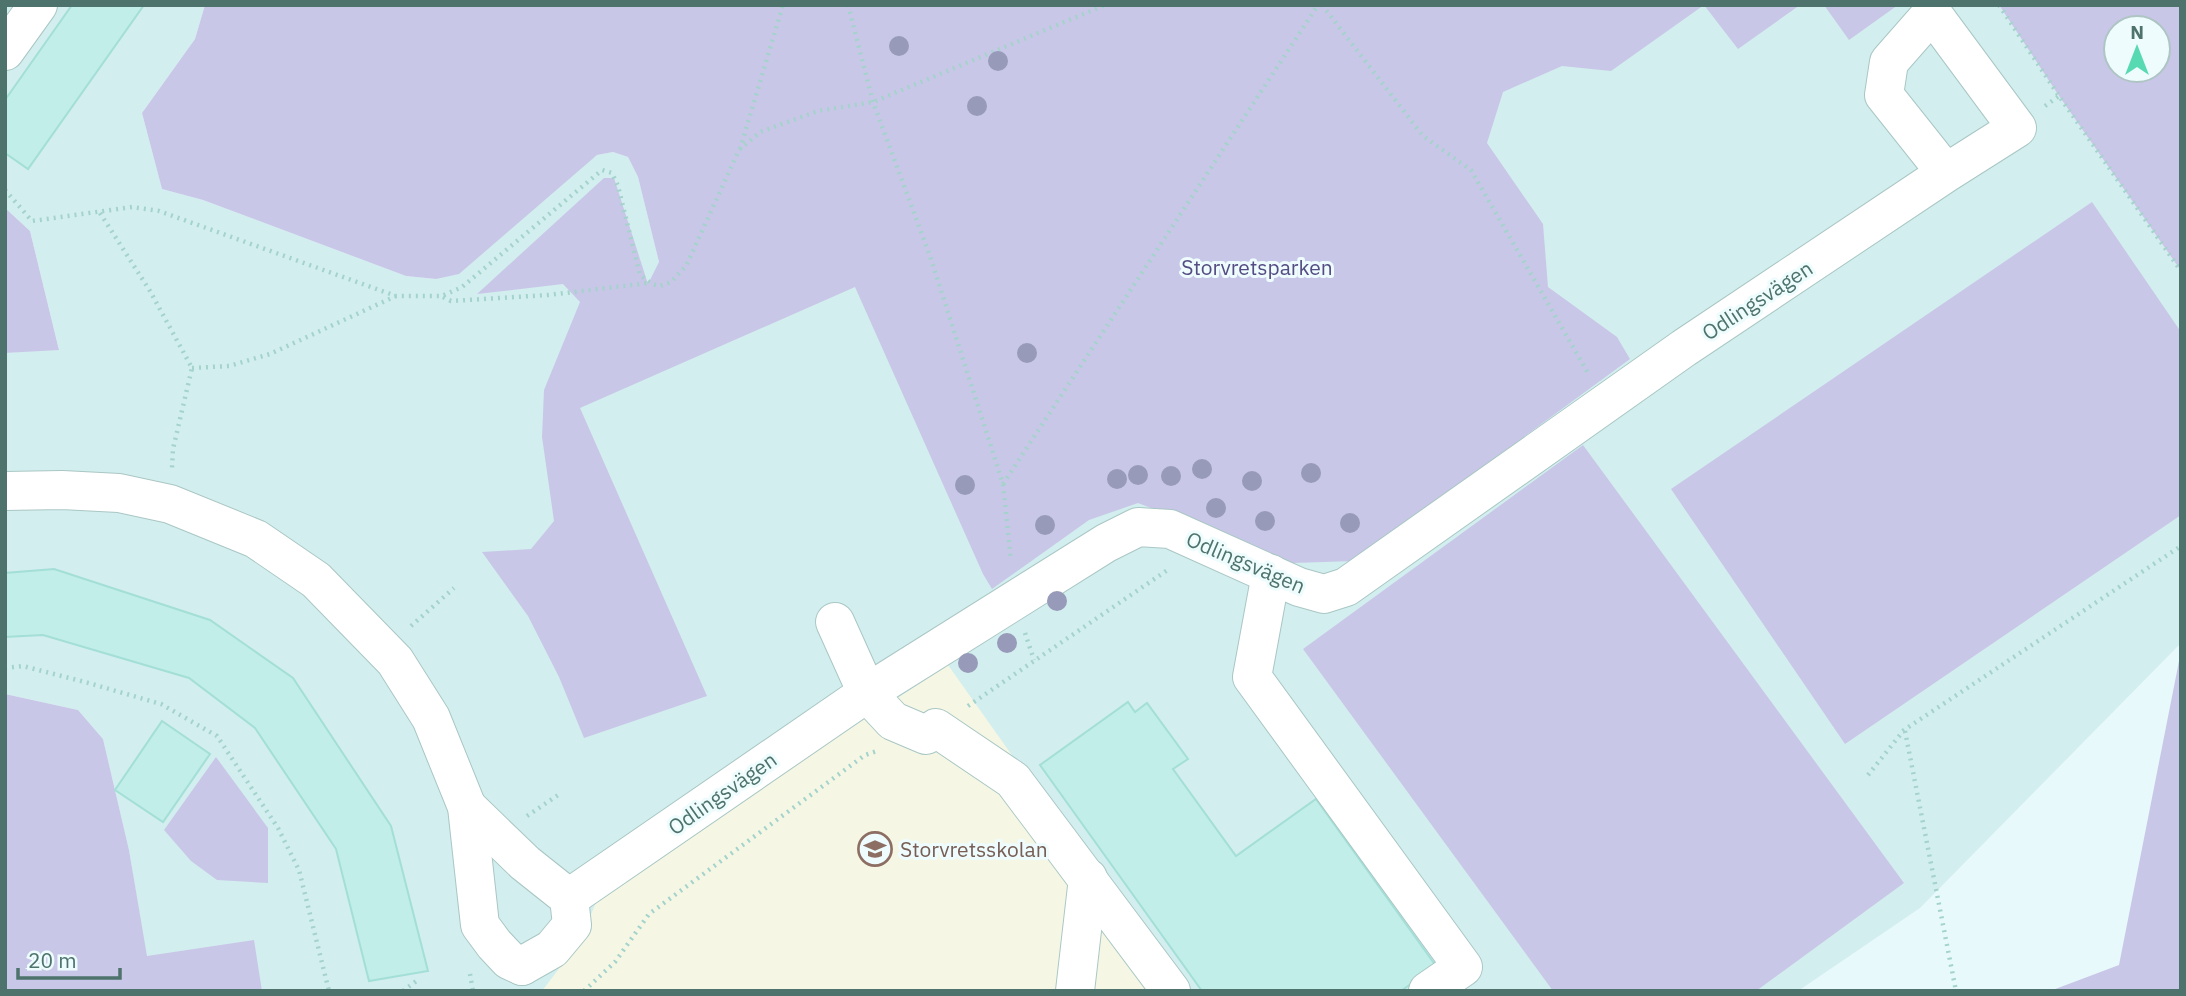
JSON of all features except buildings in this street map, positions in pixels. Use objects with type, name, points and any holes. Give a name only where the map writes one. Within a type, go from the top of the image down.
[{"type":"street","name":"Odlingsvägen","points":[[569,898],[867,693],[1106,543],[1138,527],[1170,529],[1299,587],[1324,593],[1346,587],[1684,348],[1946,173]]},
{"type":"street","points":[[5,491],[119,493],[170,504],[256,539],[316,580],[395,661],[430,719],[467,807],[480,925],[509,960],[515,978],[552,949],[572,925],[569,898],[526,863],[467,807]]},
{"type":"street","points":[[1271,575],[1252,677],[1463,967],[1429,991]]},
{"type":"street","points":[[835,622],[867,693],[893,721],[931,732],[1013,780],[1171,991]]},
{"type":"street","points":[[1075,991],[1088,878]]},
{"type":"path","points":[[5,190],[32,221],[132,207],[159,211],[396,296],[442,296],[462,287],[602,170],[612,173],[618,186],[640,275],[660,286],[671,282],[686,266],[739,150],[783,5]]},
{"type":"path","points":[[848,5],[873,102],[930,256],[1003,484],[1015,601],[1034,660]]},
{"type":"path","points":[[739,150],[760,132],[818,111],[873,102],[1105,5]]},
{"type":"path","points":[[1003,484],[1320,5],[1423,136],[1471,170],[1606,405]]},
{"type":"path","points":[[1999,5],[2181,271]]},
{"type":"path","points":[[100,213],[150,291],[192,368],[173,449],[170,504]]},
{"type":"path","points":[[442,296],[451,301],[548,295],[650,282]]},
{"type":"path","points":[[192,368],[229,366],[270,354],[396,296]]},
{"type":"path","points":[[1868,775],[1904,730],[2181,546]]},
{"type":"path","points":[[384,650],[454,589]]},
{"type":"path","points":[[5,668],[23,666],[85,681],[160,705],[218,736],[278,828],[299,870],[329,991]]},
{"type":"path","points":[[1904,730],[1956,991]]},
{"type":"path","points":[[403,991],[419,979]]},
{"type":"shaded area","points":[[5,5],[205,5],[195,39],[142,113],[162,189],[203,200],[406,276],[436,279],[597,155],[613,152],[628,157],[638,177],[659,262],[751,5],[1999,5],[2181,271],[2181,643],[1920,908],[1798,991],[152,991],[129,850],[103,739],[78,710],[5,694],[5,353],[59,349],[30,231],[5,208]]},
{"type":"shaded area","name":"Storvretsskolan","points":[[948,665],[1179,991],[542,991],[580,941],[597,900],[745,797]]},
{"type":"green space","name":"Storvretsparken","points":[[205,5],[1704,5],[1611,71],[1562,66],[1503,92],[1487,143],[1543,224],[1548,287],[1617,337],[1630,359],[1355,561],[1293,563],[1138,503],[1089,520],[992,589],[855,287],[580,408],[707,696],[584,738],[559,677],[528,616],[482,552],[531,549],[554,521],[542,437],[544,390],[580,302],[563,284],[477,294],[604,178],[614,178],[648,284],[659,262],[638,177],[628,157],[613,152],[597,155],[459,274],[436,279],[406,276],[203,200],[162,189],[142,113],[195,39]]},
{"type":"green space","points":[[1704,5],[1800,5],[1738,49]]},
{"type":"green space","points":[[1824,5],[1898,5],[1849,40]]},
{"type":"green space","points":[[1999,5],[2181,5],[2181,271],[2059,96]]},
{"type":"green space","points":[[2092,202],[2181,332],[2181,515],[1845,744],[1671,489]]},
{"type":"green space","points":[[5,208],[30,231],[59,350],[5,353]]},
{"type":"green space","points":[[1583,445],[1904,883],[1756,991],[1553,991],[1303,649]]},
{"type":"green space","points":[[2181,651],[2181,991],[2050,991],[2119,965]]},
{"type":"green space","points":[[5,694],[78,710],[103,739],[129,850],[147,956],[254,940],[262,991],[5,991]]},
{"type":"green space","points":[[216,757],[268,828],[268,883],[217,880],[191,861],[164,830]]},
{"type":"place","name":"Storvretsskolan","points":[[875,849]]}]
